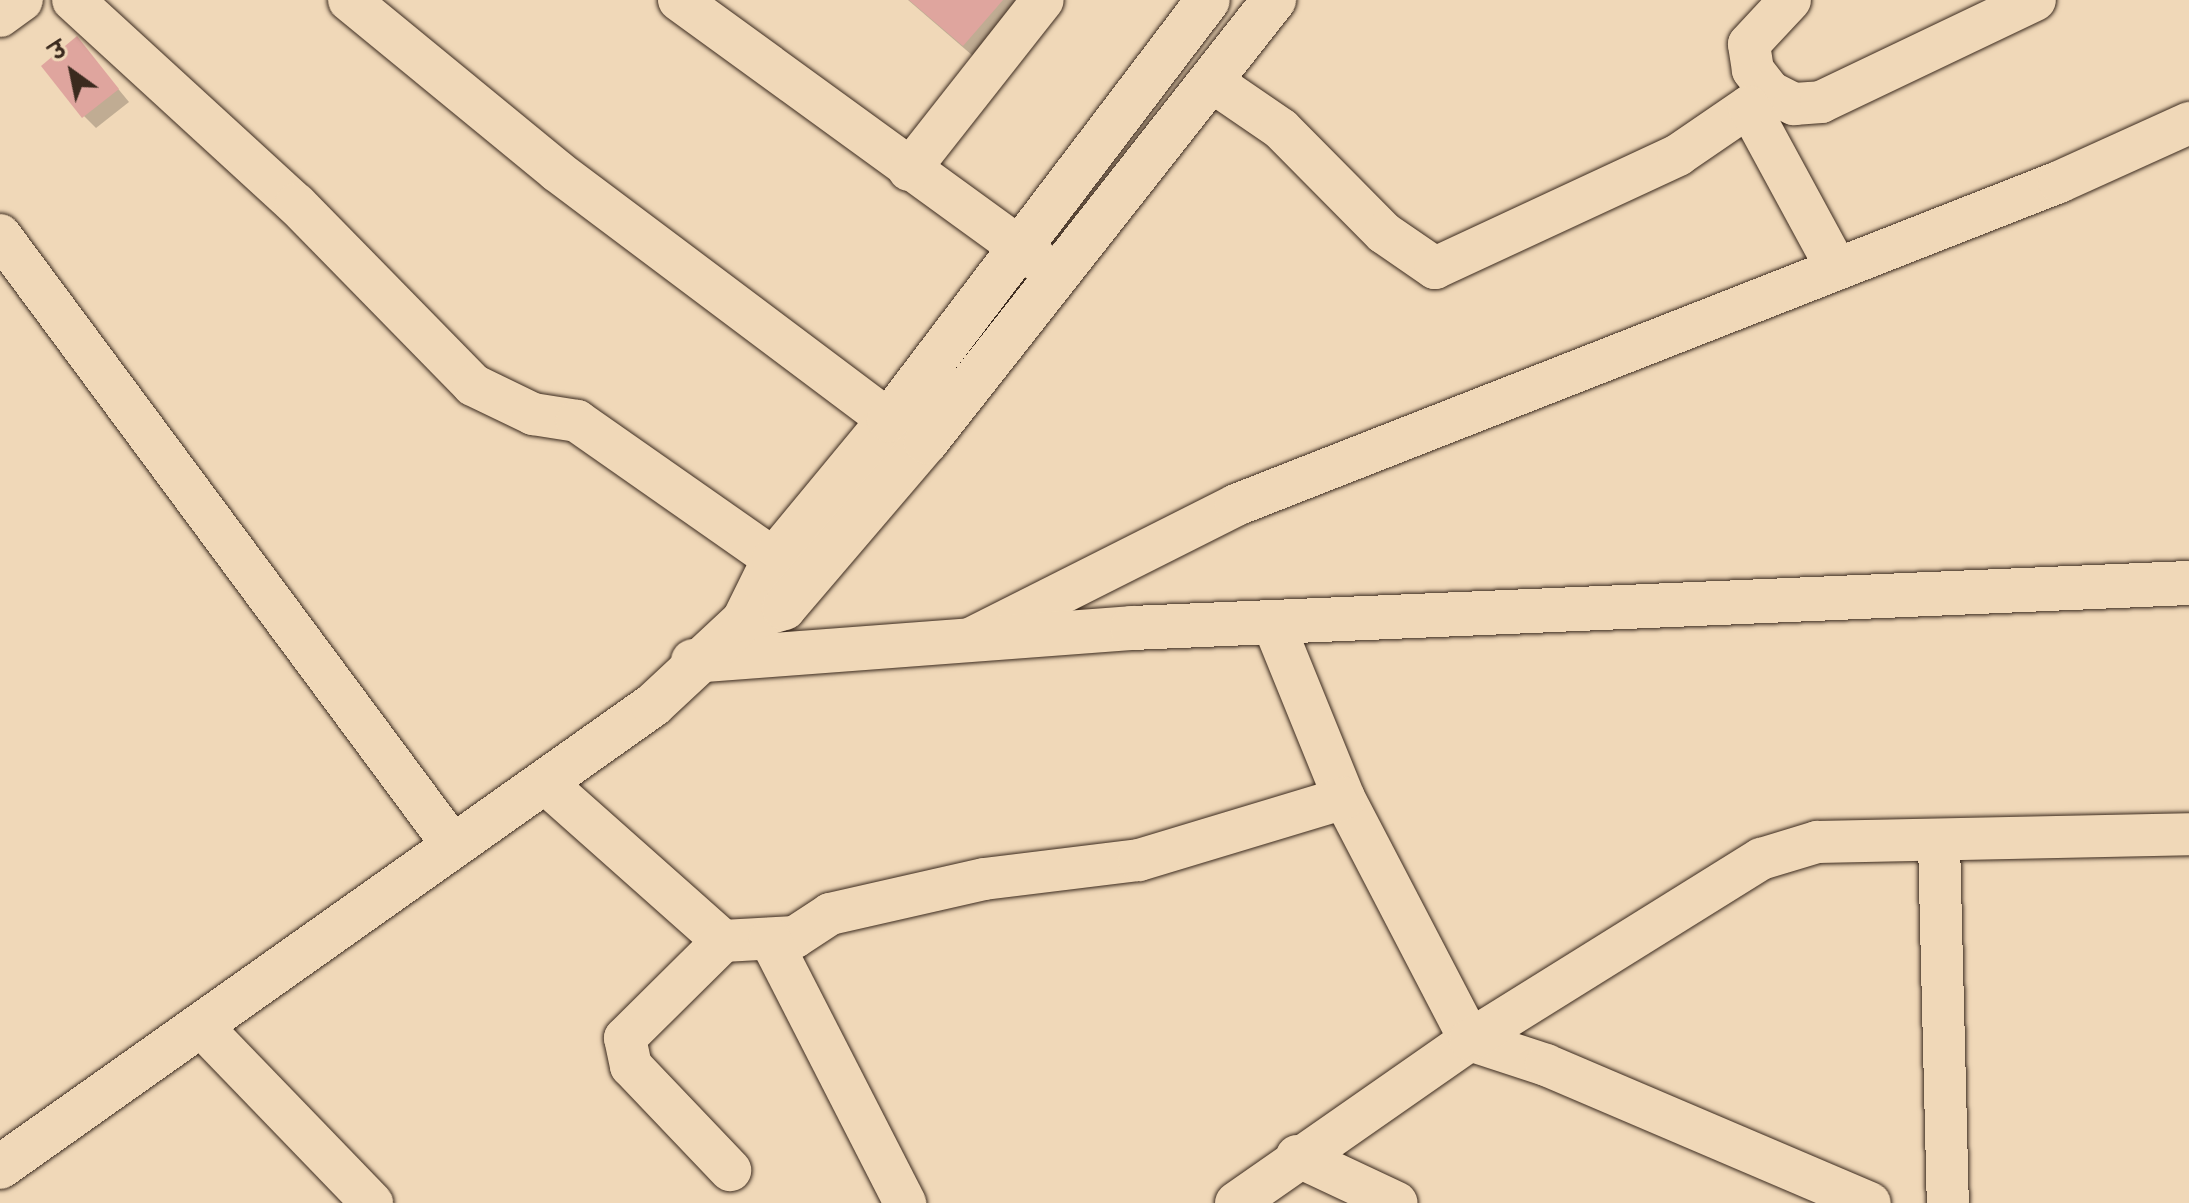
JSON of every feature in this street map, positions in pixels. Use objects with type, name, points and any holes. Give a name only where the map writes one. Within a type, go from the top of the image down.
[{"type":"main road","points":[[744,620],[774,559],[889,420],[1208,0]]},
{"type":"main road","points":[[0,1167],[653,705],[693,661],[744,620],[784,608],[1057,275],[1274,0]]},
{"type":"main road","points":[[693,661],[1273,623],[2189,583]]},
{"type":"street","points":[[0,16],[22,0]]},
{"type":"street","points":[[73,0],[296,204],[473,385],[533,414],[577,421],[774,559]]},
{"type":"street","points":[[349,0],[557,171],[889,420]]},
{"type":"street","points":[[679,0],[1057,275]]},
{"type":"street","points":[[909,170],[1043,0]]},
{"type":"street","points":[[1790,0],[1749,44],[1753,70],[1759,100],[1837,269]]},
{"type":"street","points":[[1211,81],[1281,129],[1384,233],[1435,268],[1678,155],[1759,100],[1794,104],[1821,102],[2035,0]]},
{"type":"street","points":[[967,641],[1236,505],[1837,269],[2189,123]]},
{"type":"street","points":[[0,235],[454,847]]},
{"type":"street","points":[[2189,583],[2189,600]]},
{"type":"street","points":[[1273,623],[1344,798],[1470,1040],[1546,1065],[1870,1203]]},
{"type":"street","points":[[544,782],[723,941]]},
{"type":"street","points":[[730,1170],[631,1066],[625,1038],[723,941],[795,937],[830,914],[984,879],[1139,860],[1344,798]]},
{"type":"street","points":[[1236,1203],[1297,1156],[1470,1040],[1761,859],[1817,842],[1939,842],[2189,834]]},
{"type":"street","points":[[1939,842],[1948,1203]]},
{"type":"street","points":[[770,939],[905,1203]]},
{"type":"street","points":[[202,1027],[372,1203]]},
{"type":"street","points":[[1297,1156],[1397,1203]]},
{"type":"building","points":[[909,0],[1003,0],[963,46]]},
{"type":"building","points":[[77,36],[119,89],[82,118],[41,66]]}]
